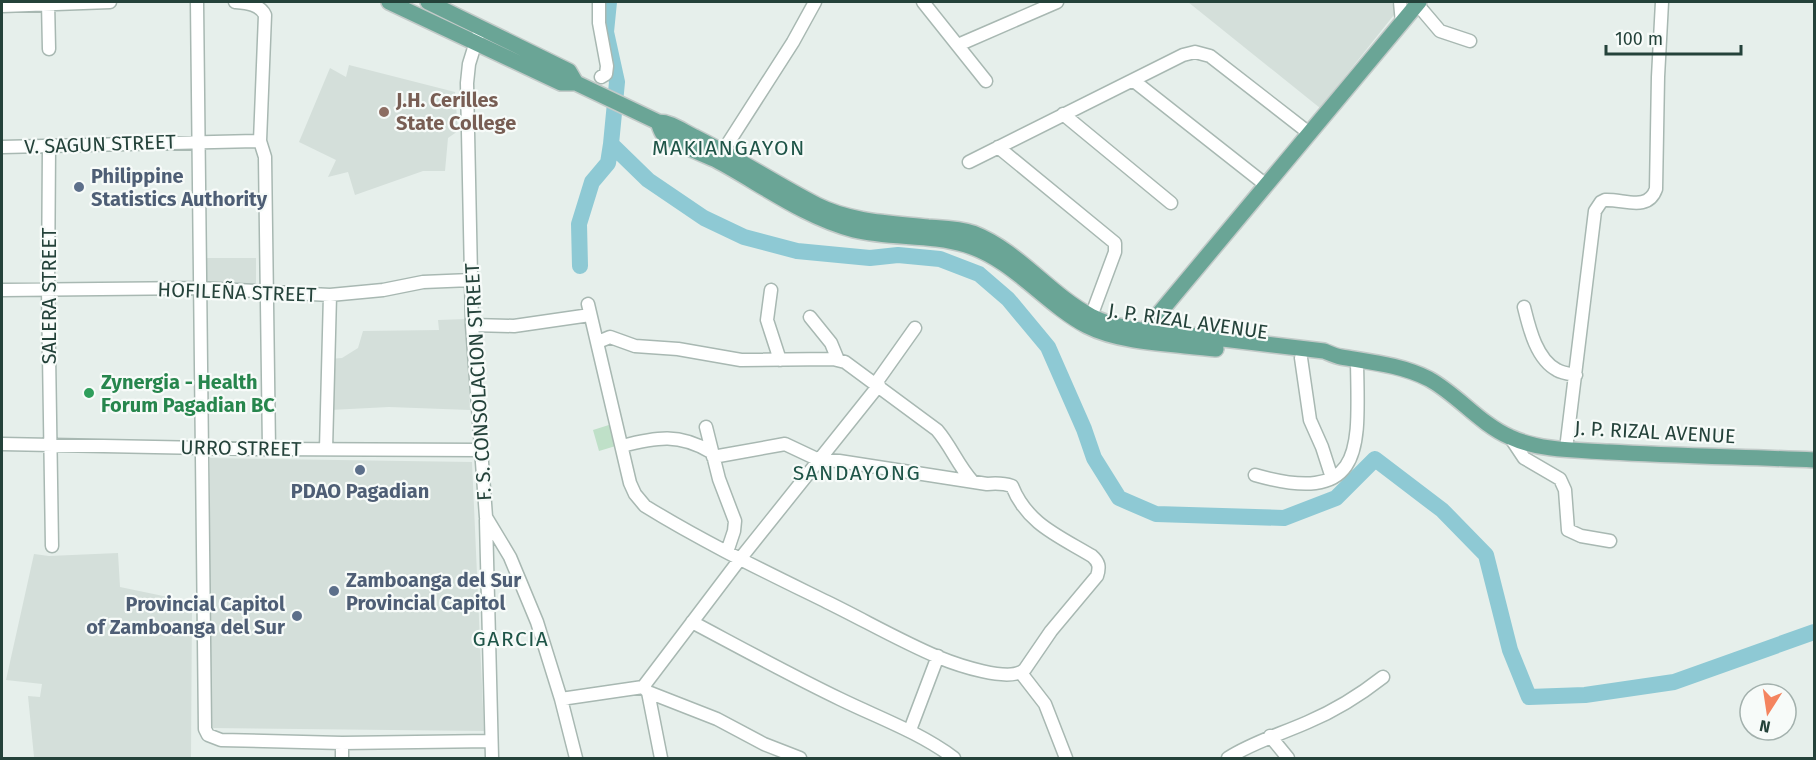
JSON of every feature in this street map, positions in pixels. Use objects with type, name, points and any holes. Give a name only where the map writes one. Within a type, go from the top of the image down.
[{"type":"main road","name":"J. P. RIZAL AVENUE","points":[[389,2],[561,83],[576,83],[640,113],[657,122],[663,134],[720,156],[804,203],[859,218],[971,232],[993,242],[1018,258],[1071,302],[1089,321],[1113,335],[1141,335],[1324,351],[1337,356],[1385,364],[1429,379],[1473,413],[1510,437],[1533,444],[1566,449],[1815,460]]},
{"type":"main road","name":"J. P. RIZAL AVENUE","points":[[428,2],[569,71],[576,83]]},
{"type":"main road","points":[[1141,335],[1418,3]]},
{"type":"main road","name":"J. P. RIZAL AVENUE","points":[[1141,335],[1301,358],[1327,359],[1337,356]]},
{"type":"street","points":[[2,6],[110,2]]},
{"type":"street","points":[[197,2],[200,448],[205,729],[208,735],[221,740],[342,743],[491,741]]},
{"type":"street","points":[[235,2],[253,4],[265,15],[260,141],[265,157],[269,449]]},
{"type":"street","points":[[599,2],[599,23],[607,66],[606,74],[601,77]]},
{"type":"street","points":[[720,156],[793,42],[814,2]]},
{"type":"street","points":[[923,2],[986,81]]},
{"type":"street","points":[[958,45],[1057,2]]},
{"type":"street","points":[[1400,2],[1402,23]]},
{"type":"street","points":[[1566,449],[1592,225],[1597,206],[1601,202],[1611,200],[1643,203],[1654,196],[1656,189],[1662,2]]},
{"type":"street","points":[[48,3],[49,49]]},
{"type":"street","points":[[1418,3],[1440,31],[1470,41]]},
{"type":"street","name":"F. S. CONSOLACION STREET","points":[[482,27],[475,43],[467,83],[472,325],[486,517],[515,568],[537,622],[561,699],[576,759]]},
{"type":"street","points":[[969,162],[1183,55],[1195,52],[1210,56],[1309,133]]},
{"type":"street","points":[[1134,81],[1266,185]]},
{"type":"street","points":[[1063,114],[1171,203]]},
{"type":"street","name":"V. SAGUN STREET","points":[[2,147],[260,141]]},
{"type":"street","name":"SALERA STREET","points":[[49,147],[48,290],[52,546]]},
{"type":"street","points":[[998,147],[1115,243],[1115,252],[1089,321]]},
{"type":"street","name":"HOFILEÑA STREET","points":[[2,290],[199,288],[330,295],[383,290],[423,282],[471,280]]},
{"type":"street","points":[[771,290],[767,320],[780,360]]},
{"type":"street","points":[[326,449],[330,295]]},
{"type":"street","points":[[1524,307],[1535,344],[1544,357],[1556,369],[1576,375]]},
{"type":"street","points":[[472,325],[514,326],[589,310],[630,483],[635,494],[645,506],[740,559],[938,657],[1000,674],[1021,673],[1051,631],[1097,576],[1099,565],[1092,556],[1033,519],[1018,501],[1012,486],[1000,482],[987,484],[839,461],[819,460],[784,444],[712,455],[693,442],[659,437],[622,446]]},
{"type":"street","points":[[810,317],[831,344],[838,360]]},
{"type":"street","points":[[661,759],[646,689],[692,622],[877,384],[915,328]]},
{"type":"street","points":[[598,342],[610,337],[635,346],[678,349],[741,360],[838,360],[850,364],[937,430],[973,482]]},
{"type":"street","points":[[1301,358],[1310,420],[1332,478]]},
{"type":"street","points":[[1255,475],[1275,481],[1300,484],[1332,478],[1342,472],[1353,454],[1358,421],[1357,360]]},
{"type":"street","points":[[706,428],[712,455],[735,521],[727,552]]},
{"type":"street","points":[[1510,437],[1524,458],[1560,478],[1565,490],[1568,530],[1581,536],[1610,540]]},
{"type":"street","name":"URRO STREET","points":[[2,444],[481,450]]},
{"type":"street","points":[[486,517],[492,759]]},
{"type":"street","points":[[692,622],[835,697],[910,730],[938,746],[954,759]]},
{"type":"street","points":[[910,730],[938,657]]},
{"type":"street","points":[[1021,673],[1045,704],[1066,759]]},
{"type":"street","points":[[1228,759],[1270,736],[1310,722],[1363,693],[1383,677]]},
{"type":"street","points":[[561,699],[646,689],[717,719],[764,744],[800,759]]},
{"type":"street","points":[[1270,736],[1288,759]]},
{"type":"street","points":[[342,743],[342,759]]},
{"type":"shaded area","points":[[1188,2],[1391,2],[1397,11],[1320,108]]},
{"type":"shaded area","name":"J.H. Cerilles State College","points":[[349,65],[455,92],[458,131],[448,138],[445,171],[423,171],[355,195],[348,172],[328,177],[336,160],[299,142],[330,68],[346,77]]},
{"type":"shaded area","points":[[205,258],[256,258],[256,286],[205,285]]},
{"type":"shaded area","points":[[466,319],[470,410],[389,407],[330,410],[329,359],[342,358],[358,348],[363,331],[439,330],[438,320]]},
{"type":"shaded area","points":[[210,458],[472,462],[484,731],[210,728]]},
{"type":"shaded area","points":[[118,553],[120,587],[192,602],[191,758],[34,757],[28,696],[40,697],[42,684],[6,680],[34,554],[49,556]]},
{"type":"green space","points":[[612,424],[619,445],[599,451],[593,430]]},
{"type":"waterway","points":[[580,266],[579,224],[592,182],[608,163],[611,144],[617,82],[606,32],[609,2]]},
{"type":"waterway","points":[[611,144],[648,180],[704,218],[744,237],[797,251],[870,258],[898,255],[940,259],[979,274],[1008,299],[1048,347],[1084,429],[1094,458],[1119,498],[1156,514],[1284,518],[1336,498],[1375,459],[1442,510],[1486,555],[1510,650],[1529,697],[1585,695],[1674,682],[1814,632]]},
{"type":"place","name":"J.H. Cerilles State College","points":[[384,112]]},
{"type":"place","name":"Philippine Statistics Authority","points":[[79,187]]},
{"type":"place","name":"Zynergia - Health Forum Pagadian BC","points":[[89,393]]},
{"type":"place","name":"PDAO Pagadian","points":[[360,470]]},
{"type":"place","name":"Zamboanga del Sur Provincial Capitol","points":[[334,591]]},
{"type":"place","name":"Provincial Capitol of Zamboanga del Sur","points":[[297,616]]},
{"type":"district","name":"MAKIANGAYON","points":[[729,148]]},
{"type":"district","name":"SANDAYONG","points":[[857,473]]},
{"type":"district","name":"GARCIA","points":[[511,639]]}]
